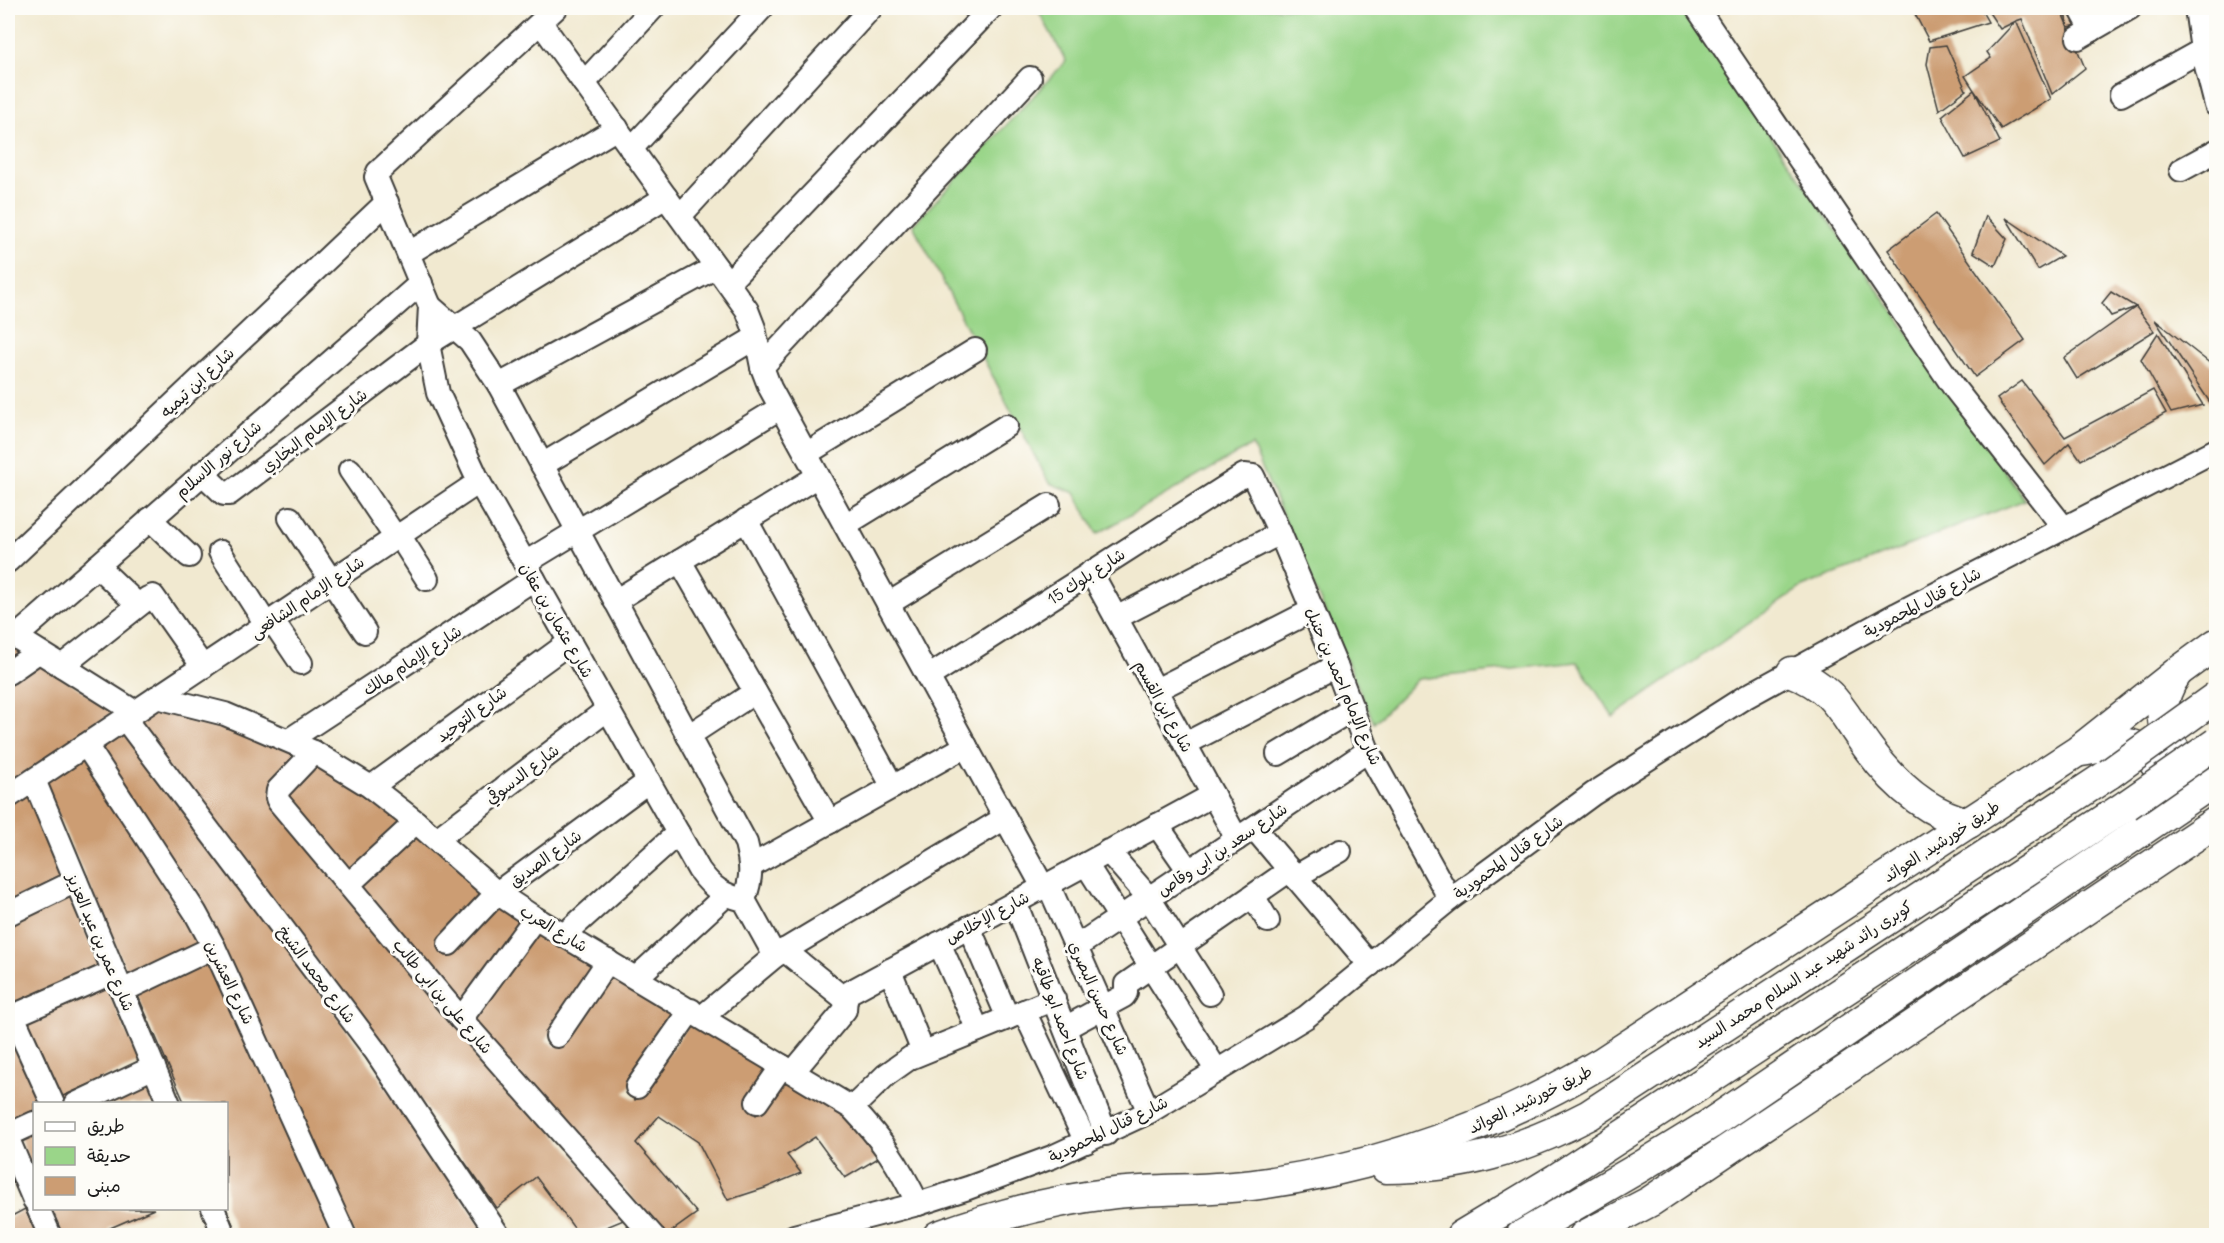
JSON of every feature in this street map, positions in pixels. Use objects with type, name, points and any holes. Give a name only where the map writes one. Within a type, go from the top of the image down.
[{"type":"main road","points":[[2078,752],[2179,671],[2217,644]]},
{"type":"main road","points":[[2179,671],[2165,695],[2164,731],[2168,742],[2187,768],[2198,776],[2217,779]]},
{"type":"main road","points":[[1792,672],[1813,682],[1832,696],[1874,754],[1902,785],[1941,814],[1969,823]]},
{"type":"main road","name":"كوبرى رائد شهيد عبد السلام محمد السيد","points":[[1356,1166],[1412,1168],[1467,1161],[1527,1144],[1589,1115],[2109,774],[2217,697]]},
{"type":"main road","points":[[1461,1236],[1566,1173],[2127,805],[2217,743]]},
{"type":"main road","points":[[2078,752],[2126,744],[2142,748],[2150,754],[2167,786],[2168,801],[2164,816]]},
{"type":"main road","name":"طريق خورشيد, العوائد","points":[[938,1236],[981,1221],[1070,1199],[1127,1192],[1258,1185],[1356,1166],[1451,1136],[1497,1118],[1601,1064],[2078,752]]},
{"type":"main road","points":[[1521,1236],[1710,1124],[2217,779]]},
{"type":"main road","points":[[1584,1236],[1651,1201],[2217,822]]},
{"type":"street","points":[[584,82],[653,8]]},
{"type":"street","points":[[631,149],[762,8]]},
{"type":"street","points":[[680,216],[871,8]]},
{"type":"street","points":[[499,385],[722,275],[991,8]]},
{"type":"street","points":[[1697,8],[1955,389],[2064,528]]},
{"type":"street","points":[[2080,8],[2085,34],[2130,8]]},
{"type":"street","points":[[2196,8],[2202,50],[2217,105]]},
{"type":"street","name":"شارع حسن البصري","points":[[548,15],[584,82],[747,310],[762,368],[780,408],[1005,818],[1045,886],[1073,940],[1149,1112]]},
{"type":"street","name":"شارع عثمان بن عفان","points":[[548,15],[377,173],[376,177],[430,306],[428,344],[438,393],[479,482],[678,833],[710,885],[735,898],[779,953]]},
{"type":"street","points":[[2121,95],[2202,50]]},
{"type":"street","points":[[762,368],[1030,78]]},
{"type":"street","points":[[409,253],[616,128]]},
{"type":"street","points":[[2181,170],[2217,151]]},
{"type":"street","points":[[428,344],[666,197]]},
{"type":"street","name":"شارع ابن تيميه","points":[[8,561],[387,202]]},
{"type":"street","name":"شارع نور الاسلام","points":[[12,635],[97,566],[421,283]]},
{"type":"street","name":"شارع عثمان بن عفان","points":[[430,306],[470,341],[499,385],[746,843],[751,866],[750,884],[735,898]]},
{"type":"street","points":[[542,465],[755,338]]},
{"type":"street","name":"شارع الإمام البخاري","points":[[202,472],[224,494],[229,494],[428,344]]},
{"type":"street","points":[[806,454],[975,350]]},
{"type":"street","name":"شارع الإمام مالك","points":[[289,740],[530,571],[578,531],[780,408]]},
{"type":"street","points":[[845,525],[1006,426]]},
{"type":"street","name":"شارع قنال المحمودية","points":[[794,1236],[918,1204],[998,1178],[1096,1138],[1149,1112],[1306,1017],[1450,899],[1593,794],[1742,699],[1898,614],[2217,450]]},
{"type":"street","points":[[350,470],[427,579]]},
{"type":"street","name":"شارع الإمام احمد بن حنبل","points":[[1244,475],[1253,476],[1256,480],[1280,532],[1336,666],[1368,751],[1450,899]]},
{"type":"street","name":"شارع بلوك 15","points":[[928,677],[1244,475]]},
{"type":"street","points":[[615,601],[818,476]]},
{"type":"street","name":"شارع الإمام الشافعى","points":[[8,797],[479,482]]},
{"type":"street","points":[[888,604],[1049,505]]},
{"type":"street","points":[[290,518],[365,632]]},
{"type":"street","points":[[150,519],[189,556]]},
{"type":"street","points":[[746,520],[893,787]]},
{"type":"street","points":[[1116,618],[1280,532]]},
{"type":"street","points":[[220,552],[301,663]]},
{"type":"street","points":[[680,561],[830,822]]},
{"type":"street","points":[[97,566],[138,605]]},
{"type":"street","name":"شارع ابن القسم","points":[[1091,572],[1213,795],[1246,833],[1293,874],[1370,965]]},
{"type":"street","points":[[62,666],[148,597],[155,598],[203,667]]},
{"type":"street","points":[[1156,690],[1313,610]]},
{"type":"street","points":[[12,635],[62,666],[130,716]]},
{"type":"street","name":"شارع التوحيد","points":[[371,787],[570,642]]},
{"type":"street","points":[[8,673],[38,652]]},
{"type":"street","points":[[1185,744],[1336,666]]},
{"type":"street","points":[[688,736],[755,692]]},
{"type":"street","name":"شارع العرب","points":[[157,697],[225,714],[289,740],[314,752],[371,787],[437,839],[497,893],[852,1108],[879,1136],[900,1168],[918,1204]]},
{"type":"street","name":"شارع الدسوقي","points":[[437,839],[608,709]]},
{"type":"street","points":[[1278,754],[1353,709]]},
{"type":"street","name":"شارع محمد الشيخ","points":[[130,716],[376,1052],[499,1236]]},
{"type":"street","name":"شارع العشرين","points":[[86,745],[195,912],[214,947],[345,1236]]},
{"type":"street","points":[[751,866],[966,746]]},
{"type":"street","name":"شارع سعد بن ابى وقاص","points":[[1033,948],[1073,940],[1120,917],[1368,751]]},
{"type":"street","name":"شارع على بن ابى طالب","points":[[314,752],[278,790],[277,798],[461,1019],[653,1236]]},
{"type":"street","name":"شارع عمر بن عبد العزيز","points":[[34,780],[168,1102]]},
{"type":"street","name":"شارع الصديق","points":[[449,944],[497,893],[649,782]]},
{"type":"street","name":"شارع الإخلاص","points":[[758,1102],[845,1010],[850,992],[1213,795]]},
{"type":"street","points":[[637,1087],[696,1014],[779,953],[1005,818]]},
{"type":"street","points":[[349,884],[416,822]]},
{"type":"street","points":[[1157,825],[1189,871]]},
{"type":"street","points":[[564,935],[678,833]]},
{"type":"street","points":[[1108,851],[1149,898],[1210,994]]},
{"type":"street","points":[[1065,1028],[1124,996],[1126,984],[1253,896],[1340,851]]},
{"type":"street","points":[[1086,864],[1217,1071]]},
{"type":"street","points":[[8,914],[76,881]]},
{"type":"street","points":[[1253,896],[1268,921]]},
{"type":"street","points":[[636,978],[735,898]]},
{"type":"street","name":"شارع احمد ابو طاقيه","points":[[1016,902],[1065,1028],[1096,1138]]},
{"type":"street","points":[[461,1019],[535,918]]},
{"type":"street","points":[[969,927],[1016,1015],[1096,1138]]},
{"type":"street","points":[[939,943],[978,1030]]},
{"type":"street","points":[[52,1102],[14,1017],[214,947]]},
{"type":"street","points":[[779,953],[846,1000]]},
{"type":"street","points":[[557,1036],[608,962]]},
{"type":"street","points":[[890,970],[923,1053]]},
{"type":"street","points":[[852,1108],[897,1065],[1053,999]]},
{"type":"street","points":[[80,1102],[154,1067]]},
{"type":"street","points":[[33,1124],[8,1137],[33,1198]]},
{"type":"street","points":[[38,1210],[50,1236]]},
{"type":"street","points":[[213,1210],[224,1236]]},
{"type":"green space","points":[[1037,8],[1681,8],[2025,500],[1802,587],[1613,717],[1577,662],[1418,679],[1374,723],[1252,445],[1097,534],[1075,493],[1049,483],[913,225],[1066,61]]},
{"type":"building","points":[[1926,8],[1980,8],[1988,22],[1929,41],[1915,14]]},
{"type":"building","points":[[1986,8],[2060,8],[2085,68],[2052,94],[2022,19],[2000,29]]},
{"type":"building","points":[[2064,8],[2107,8],[2112,18],[2068,27]]},
{"type":"building","points":[[2016,21],[2051,99],[2001,129],[1965,76],[1991,58],[1987,52]]},
{"type":"building","points":[[1946,45],[1966,90],[1939,110],[1927,64],[1930,47]]},
{"type":"building","points":[[1974,90],[2000,142],[1965,158],[1942,116]]},
{"type":"building","points":[[1936,214],[2025,340],[1975,377],[1888,250]]},
{"type":"building","points":[[1986,216],[2007,239],[1995,266],[1973,252]]},
{"type":"building","points":[[2006,218],[2062,256],[2038,270]]},
{"type":"building","points":[[2111,292],[2136,307],[2111,316],[2102,303]]},
{"type":"building","points":[[2136,307],[2154,331],[2077,379],[2064,358]]},
{"type":"building","points":[[2155,320],[2216,368],[2216,400],[2211,404]]},
{"type":"building","points":[[2158,333],[2203,405],[2171,413],[2141,359]]},
{"type":"building","points":[[2022,381],[2065,437],[2153,390],[2166,413],[2081,460],[2069,443],[2045,465],[1997,399]]},
{"type":"building","points":[[8,641],[28,654],[8,668]]},
{"type":"building","points":[[37,660],[114,712],[8,786],[8,681]]},
{"type":"building","points":[[158,702],[306,752],[271,790],[626,1219],[580,1236],[536,1177],[497,1208],[402,1073],[131,720]]},
{"type":"building","points":[[122,725],[291,949],[488,1236],[355,1236],[94,745]]},
{"type":"building","points":[[85,751],[205,944],[130,979],[42,778]]},
{"type":"building","points":[[315,757],[409,823],[349,877],[282,798]]},
{"type":"building","points":[[28,788],[66,879],[8,907],[8,801]]},
{"type":"building","points":[[415,828],[497,899],[528,920],[461,1012],[354,885]]},
{"type":"building","points":[[69,891],[103,973],[8,1015],[8,921]]},
{"type":"building","points":[[534,925],[599,964],[546,1040],[556,1047],[611,969],[683,1011],[625,1093],[635,1100],[694,1017],[771,1065],[747,1102],[756,1115],[783,1075],[848,1116],[880,1157],[845,1178],[815,1137],[787,1155],[801,1173],[728,1200],[698,1142],[659,1116],[636,1143],[697,1213],[665,1236],[468,1019]]},
{"type":"building","points":[[212,955],[338,1236],[238,1236],[227,1210],[228,1102],[184,1102],[135,989]]},
{"type":"building","points":[[106,982],[141,1062],[56,1099],[20,1020]]},
{"type":"building","points":[[8,1015],[47,1102],[33,1102],[33,1110],[11,1121],[8,1114]]},
{"type":"building","points":[[148,1075],[159,1102],[89,1102]]},
{"type":"building","points":[[33,1126],[33,1170],[18,1134]]},
{"type":"building","points":[[8,1171],[13,1183],[8,1186]]},
{"type":"building","points":[[25,1209],[37,1236],[8,1236],[8,1218]]},
{"type":"building","points":[[50,1210],[152,1210],[108,1229],[111,1236],[62,1236]]}]
